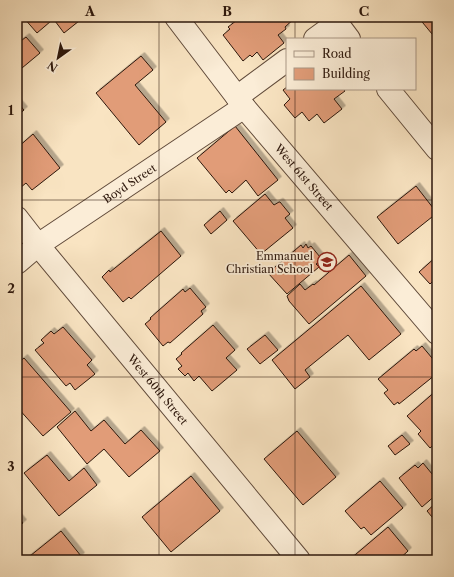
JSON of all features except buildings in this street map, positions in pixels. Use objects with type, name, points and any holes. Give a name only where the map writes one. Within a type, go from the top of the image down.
[{"type":"street","name":"West 61st Street","points":[[176,17],[240,102],[437,333]]},
{"type":"street","points":[[317,38],[339,26]]},
{"type":"street","name":"Boyd Street","points":[[17,263],[38,245],[240,102],[286,61]]},
{"type":"street","points":[[389,90],[437,149]]},
{"type":"street","name":"West 60th Street","points":[[17,218],[299,560]]},
{"type":"place","name":"Emmanuel Christian School","points":[[327,262]]}]
